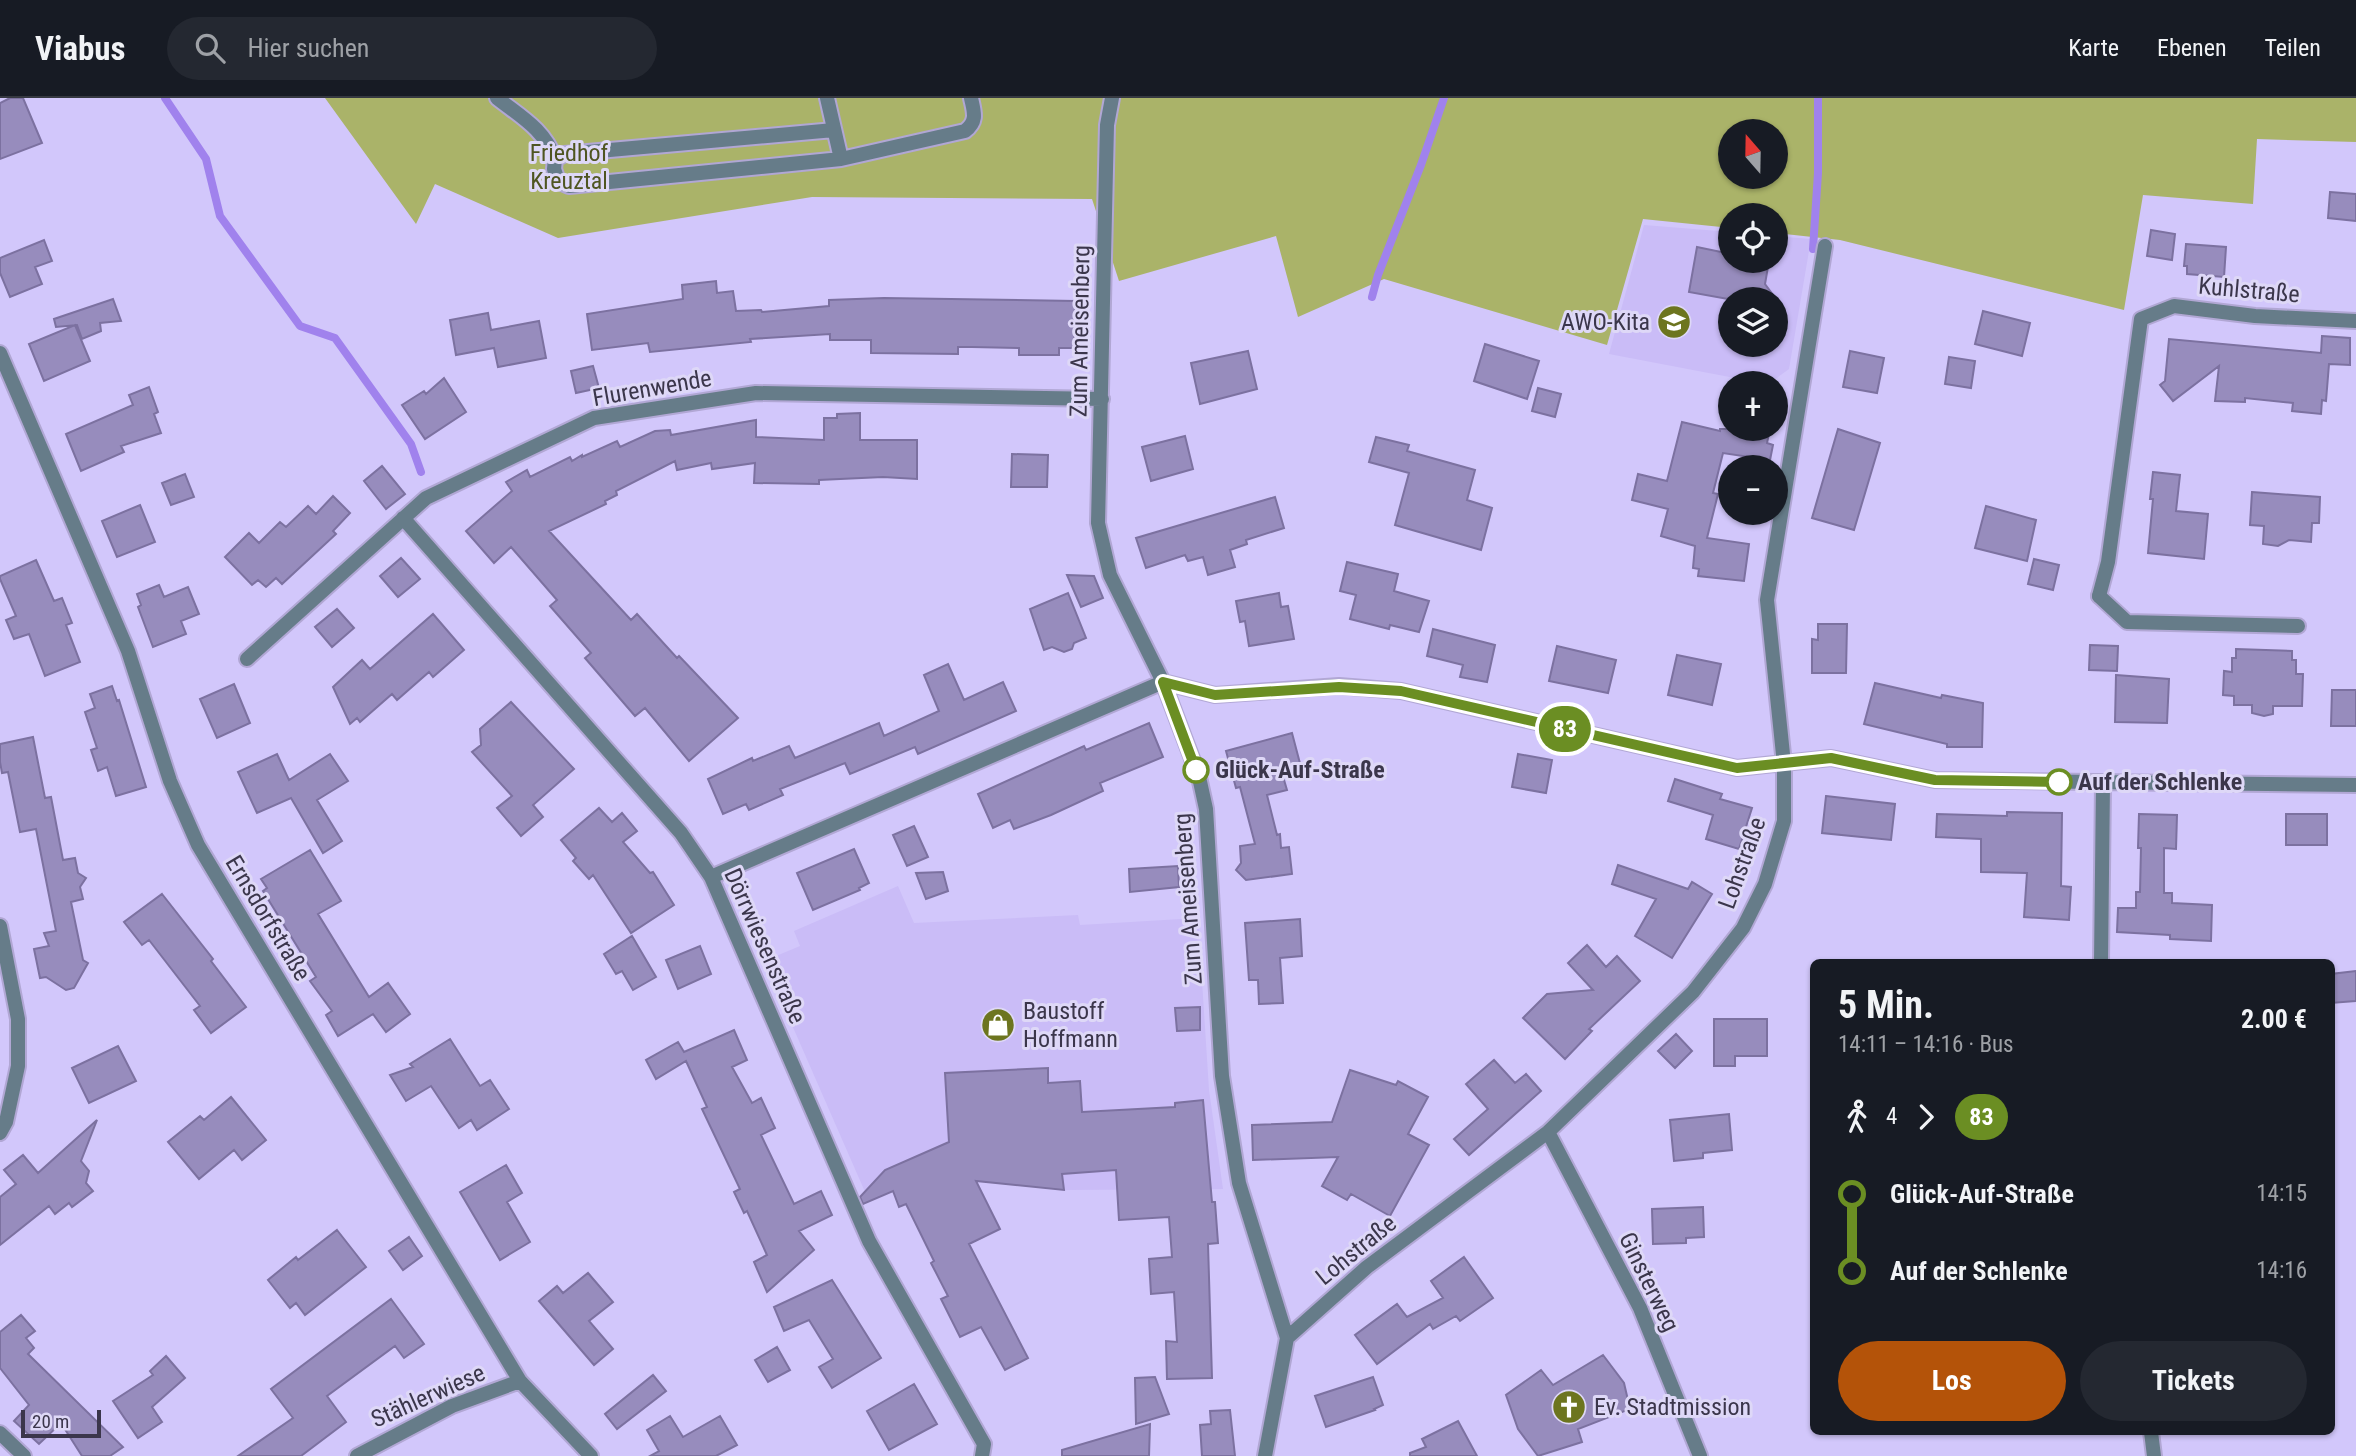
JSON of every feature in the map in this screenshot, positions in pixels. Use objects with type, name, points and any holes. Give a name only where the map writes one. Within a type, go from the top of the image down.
[{"type":"street","points":[[497,98],[531,124],[549,143],[555,159],[554,169],[558,181],[569,186],[841,159],[965,131],[973,125],[975,116],[971,98]]},
{"type":"street","points":[[827,98],[841,159]]},
{"type":"street","name":"Zum Ameisenberg","points":[[1112,98],[1107,125],[1098,523],[1111,575],[1163,682],[1199,776],[1206,809],[1222,1076],[1238,1183],[1287,1338],[1265,1456]]},
{"type":"street","points":[[555,159],[565,154],[834,130]]},
{"type":"street","name":"Lohstraße","points":[[1287,1338],[1367,1267],[1548,1132],[1693,992],[1743,928],[1765,884],[1784,821],[1784,764],[1767,600],[1825,246]]},
{"type":"street","name":"Kuhlstraße","points":[[2298,625],[2127,622],[2099,596],[2108,562],[2141,319],[2174,306],[2255,316],[2356,321]]},
{"type":"street","name":"Ernsdorfstraße","points":[[0,353],[128,651],[170,781],[198,845],[520,1381],[591,1456]]},
{"type":"street","name":"Flurenwende","points":[[247,659],[426,498],[594,418],[756,393],[1102,398]]},
{"type":"street","name":"Dörrwiesenstraße","points":[[403,518],[681,833],[712,877],[869,1241],[984,1444],[982,1456]]},
{"type":"street","points":[[712,877],[1163,682],[1215,695],[1339,687],[1401,691],[1737,768],[1831,758],[1935,780],[2356,785]]},
{"type":"street","points":[[2101,959],[2103,783]]},
{"type":"street","points":[[0,926],[18,1019],[18,1066],[6,1122],[0,1133]]},
{"type":"street","name":"Ginsterweg","points":[[1548,1132],[1640,1308],[1700,1456]]},
{"type":"street","name":"Stählerwiese","points":[[357,1456],[452,1406],[520,1381]]},
{"type":"street","points":[[0,1433],[24,1456]]},
{"type":"street","points":[[2151,1435],[2154,1456]]},
{"type":"shaded area","name":"AWO-Kita","points":[[1644,225],[1718,231],[1718,273],[1788,273],[1788,237],[1811,239],[1789,369],[1718,371],[1718,375],[1609,354]]},
{"type":"shaded area","name":"Baustoff Hoffmann","points":[[898,886],[914,923],[1078,915],[1080,925],[1198,918],[1209,1090],[1223,1189],[1064,1190],[929,1175],[869,1201],[764,961],[800,946],[794,931]]},
{"type":"green space","name":"Friedhof Kreuztal","points":[[325,98],[2356,98],[2356,142],[2257,139],[2253,204],[2143,195],[2124,310],[1840,240],[1788,234],[1788,203],[1718,203],[1718,227],[1643,219],[1607,345],[1384,279],[1298,317],[1276,236],[1119,281],[1092,199],[812,197],[558,238],[435,184],[416,224]]},
{"type":"building","points":[[10,98],[23,98],[42,143],[0,159],[0,103]]},
{"type":"building","points":[[2330,192],[2356,194],[2356,221],[2328,218]]},
{"type":"building","points":[[2151,230],[2175,234],[2172,260],[2147,256]]},
{"type":"building","points":[[44,240],[52,261],[35,267],[42,284],[10,297],[0,273],[0,258]]},
{"type":"building","points":[[2186,244],[2226,247],[2224,277],[2187,274],[2187,266],[2184,266]]},
{"type":"building","points":[[1697,247],[1718,251],[1718,273],[1767,273],[1765,284],[1767,287],[1718,287],[1718,297],[1689,292]]},
{"type":"building","points":[[716,281],[717,293],[733,291],[736,311],[762,312],[829,306],[829,300],[884,298],[1075,301],[1074,348],[1059,348],[1059,355],[1019,355],[1019,348],[972,347],[958,347],[958,354],[871,353],[871,340],[830,340],[830,334],[750,339],[751,342],[650,352],[648,343],[592,350],[587,314],[683,299],[682,285]]},
{"type":"building","points":[[113,299],[121,321],[100,323],[101,331],[82,339],[77,325],[56,327],[54,319]]},
{"type":"building","points":[[1983,311],[2030,323],[2022,356],[1975,344]]},
{"type":"building","points":[[488,313],[491,330],[539,321],[546,358],[498,367],[494,348],[456,355],[450,320]]},
{"type":"building","points":[[75,325],[90,361],[44,381],[29,344]]},
{"type":"building","points":[[2322,336],[2350,338],[2350,365],[2329,364],[2326,401],[2322,400],[2321,414],[2292,411],[2293,403],[2245,398],[2245,402],[2215,401],[2219,366],[2173,401],[2160,385],[2165,381],[2169,339],[2321,353]]},
{"type":"building","points":[[1485,344],[1539,361],[1527,399],[1474,381]]},
{"type":"building","points":[[1248,351],[1257,389],[1200,404],[1191,363]]},
{"type":"building","points":[[1850,351],[1884,358],[1877,393],[1843,387]]},
{"type":"building","points":[[1949,357],[1975,361],[1971,388],[1945,384]]},
{"type":"building","points":[[593,366],[599,388],[576,393],[571,371]]},
{"type":"building","points":[[444,378],[466,412],[425,439],[402,405],[424,391],[426,394]]},
{"type":"building","points":[[149,387],[158,412],[154,414],[161,433],[121,446],[124,452],[81,471],[66,434],[133,405],[129,395]]},
{"type":"building","points":[[1538,388],[1561,394],[1555,417],[1532,411]]},
{"type":"building","points":[[860,413],[860,440],[917,440],[917,479],[883,477],[819,480],[819,484],[754,483],[755,463],[712,469],[711,463],[677,470],[675,461],[616,491],[617,495],[605,501],[606,504],[549,531],[631,620],[637,614],[738,718],[689,761],[645,708],[635,716],[585,658],[591,653],[550,606],[557,600],[511,547],[494,563],[466,531],[512,491],[506,482],[527,470],[530,477],[570,457],[572,461],[617,441],[620,447],[655,431],[670,430],[671,435],[756,420],[756,437],[824,440],[824,418],[837,418],[837,414]]},
{"type":"building","points":[[1682,422],[1718,431],[1718,441],[1767,441],[1773,445],[1771,455],[1718,455],[1718,473],[1713,493],[1718,494],[1707,538],[1749,544],[1744,581],[1698,576],[1699,569],[1693,568],[1695,546],[1661,536],[1668,509],[1632,500],[1638,474],[1667,481]]},
{"type":"building","points":[[1838,429],[1880,443],[1854,530],[1812,518]]},
{"type":"building","points":[[1185,436],[1193,469],[1151,481],[1142,447]]},
{"type":"building","points":[[1376,437],[1409,445],[1407,451],[1475,470],[1467,500],[1492,508],[1481,550],[1395,525],[1409,473],[1369,462]]},
{"type":"building","points":[[1012,454],[1048,455],[1047,487],[1011,487]]},
{"type":"building","points":[[382,466],[405,494],[386,509],[364,481]]},
{"type":"building","points":[[2153,472],[2180,475],[2176,511],[2208,514],[2204,559],[2148,553]]},
{"type":"building","points":[[185,474],[194,497],[171,505],[162,483]]},
{"type":"building","points":[[2252,492],[2320,497],[2319,523],[2312,523],[2311,542],[2289,540],[2278,546],[2263,544],[2264,526],[2250,525]]},
{"type":"building","points":[[333,496],[350,513],[333,531],[336,534],[282,584],[276,578],[266,587],[258,580],[252,585],[225,557],[249,533],[259,543],[280,522],[286,527],[308,506],[316,514]]},
{"type":"building","points":[[1275,497],[1284,528],[1246,540],[1247,544],[1230,550],[1235,567],[1208,575],[1203,557],[1188,561],[1185,555],[1146,568],[1136,538]]},
{"type":"building","points":[[140,505],[155,542],[117,557],[102,521]]},
{"type":"building","points":[[1986,506],[2036,520],[2027,561],[1975,548]]},
{"type":"building","points":[[401,558],[420,579],[398,597],[380,576]]},
{"type":"building","points":[[2034,559],[2059,565],[2053,590],[2028,584]]},
{"type":"building","points":[[36,560],[54,601],[62,598],[72,623],[66,625],[80,662],[45,676],[29,634],[14,639],[6,620],[16,616],[0,579],[0,576]]},
{"type":"building","points":[[1347,562],[1398,574],[1394,591],[1429,601],[1419,632],[1390,625],[1389,629],[1350,619],[1356,595],[1340,591]]},
{"type":"building","points":[[1067,575],[1094,576],[1103,598],[1081,607]]},
{"type":"building","points":[[159,585],[164,597],[188,587],[199,614],[181,621],[186,634],[153,647],[138,607],[141,605],[137,594]]},
{"type":"building","points":[[1068,593],[1086,638],[1074,643],[1072,649],[1064,652],[1052,647],[1044,650],[1030,609]]},
{"type":"building","points":[[1279,593],[1281,607],[1288,606],[1294,639],[1249,646],[1245,621],[1240,622],[1236,601]]},
{"type":"building","points":[[337,609],[354,628],[332,647],[315,627]]},
{"type":"building","points":[[433,614],[464,650],[433,677],[429,672],[397,700],[392,694],[360,722],[357,718],[350,724],[333,687],[362,660],[370,669]]},
{"type":"building","points":[[1818,624],[1847,624],[1846,673],[1812,673],[1812,639],[1818,640]]},
{"type":"building","points":[[1433,629],[1495,645],[1487,682],[1460,677],[1463,665],[1427,656]]},
{"type":"building","points":[[2090,645],[2118,646],[2117,671],[2089,670]]},
{"type":"building","points":[[1557,646],[1616,660],[1608,693],[1549,681]]},
{"type":"building","points":[[2236,649],[2292,651],[2292,660],[2296,660],[2296,674],[2303,674],[2302,706],[2273,706],[2273,714],[2264,716],[2252,713],[2252,705],[2234,705],[2234,696],[2223,695],[2224,671],[2232,672],[2232,658],[2236,658]]},
{"type":"building","points":[[1677,655],[1721,664],[1712,705],[1668,695]]},
{"type":"building","points":[[948,664],[964,700],[1003,682],[1016,711],[918,754],[915,747],[850,774],[845,763],[780,789],[783,795],[749,810],[746,804],[723,814],[708,779],[752,758],[753,761],[789,746],[795,758],[879,723],[884,736],[939,711],[924,675]]},
{"type":"building","points":[[2116,675],[2169,679],[2167,723],[2115,722]]},
{"type":"building","points":[[1875,683],[1941,698],[1942,695],[1983,703],[1982,747],[1947,747],[1947,744],[1864,724]]},
{"type":"building","points":[[234,684],[250,723],[217,738],[200,699]]},
{"type":"building","points":[[112,686],[117,701],[119,700],[146,787],[116,796],[107,767],[98,771],[91,750],[97,748],[85,712],[95,708],[90,694]]},
{"type":"building","points":[[2332,690],[2356,690],[2356,726],[2331,726]]},
{"type":"building","points":[[511,702],[574,769],[533,805],[543,817],[521,836],[497,808],[512,796],[472,752],[481,745],[480,729]]},
{"type":"building","points":[[1149,723],[1163,757],[1100,783],[1103,791],[1051,815],[1014,829],[1010,820],[993,828],[978,794],[1084,746],[1086,750]]},
{"type":"building","points":[[1292,733],[1302,771],[1282,773],[1287,790],[1267,795],[1277,835],[1280,834],[1281,848],[1289,847],[1292,874],[1246,880],[1236,870],[1241,863],[1240,846],[1255,844],[1240,787],[1236,788],[1226,751]]},
{"type":"building","points":[[33,737],[45,798],[51,797],[63,860],[75,858],[78,873],[86,878],[80,887],[83,899],[71,902],[83,960],[88,963],[74,988],[66,990],[46,977],[40,978],[34,949],[49,946],[44,933],[56,931],[36,829],[20,832],[8,772],[2,773],[0,762],[0,744]]},
{"type":"building","points":[[277,754],[289,780],[330,754],[348,781],[317,800],[342,841],[323,853],[291,798],[257,813],[238,772]]},
{"type":"building","points":[[1518,754],[1552,760],[1546,793],[1512,787]]},
{"type":"building","points":[[1675,779],[1722,794],[1720,799],[1752,808],[1739,849],[1706,839],[1713,815],[1668,801]]},
{"type":"building","points":[[1826,796],[1895,804],[1891,840],[1822,833]]},
{"type":"building","points":[[599,808],[612,822],[622,813],[637,831],[623,842],[650,873],[653,872],[674,905],[631,933],[593,875],[589,879],[573,861],[576,858],[561,840]]},
{"type":"building","points":[[2007,812],[2062,813],[2061,886],[2071,887],[2069,920],[2024,917],[2027,873],[1981,872],[1981,839],[1936,837],[1937,814],[2007,816]]},
{"type":"building","points":[[2139,814],[2177,815],[2176,849],[2164,848],[2164,893],[2172,893],[2172,903],[2212,905],[2211,941],[2117,932],[2118,908],[2136,908],[2136,892],[2140,892]]},
{"type":"building","points":[[2286,814],[2327,814],[2327,845],[2286,845]]},
{"type":"building","points":[[914,826],[928,857],[907,866],[893,835]]},
{"type":"building","points":[[854,849],[869,883],[859,888],[860,890],[813,910],[797,873]]},
{"type":"building","points":[[310,850],[341,901],[318,914],[369,997],[388,983],[410,1014],[386,1032],[373,1014],[338,1036],[326,1015],[332,1011],[310,981],[316,977],[263,891],[267,888],[261,879]]},
{"type":"building","points":[[1618,865],[1688,889],[1692,882],[1712,894],[1672,958],[1635,936],[1656,899],[1612,884]]},
{"type":"building","points":[[1178,866],[1179,887],[1130,892],[1129,869]]},
{"type":"building","points":[[943,872],[948,891],[926,899],[916,873]]},
{"type":"building","points":[[162,894],[213,959],[211,961],[246,1007],[211,1033],[194,1010],[200,1006],[149,940],[142,945],[124,922]]},
{"type":"building","points":[[1300,919],[1302,956],[1280,958],[1283,1003],[1259,1004],[1258,980],[1249,980],[1245,923]]},
{"type":"building","points":[[632,936],[656,977],[633,990],[622,971],[616,974],[604,954]]},
{"type":"building","points":[[1587,945],[1606,967],[1617,956],[1640,981],[1589,1029],[1592,1031],[1565,1059],[1523,1018],[1547,994],[1593,990],[1568,963]]},
{"type":"building","points":[[700,946],[711,974],[678,989],[666,960]]},
{"type":"building","points":[[2356,971],[2356,1001],[2335,1003],[2335,974]]},
{"type":"building","points":[[1200,1007],[1200,1030],[1177,1031],[1175,1008]]},
{"type":"building","points":[[1714,1019],[1767,1019],[1767,1056],[1735,1056],[1735,1066],[1714,1066]]},
{"type":"building","points":[[734,1030],[747,1060],[732,1067],[752,1103],[761,1098],[775,1128],[761,1135],[794,1204],[821,1191],[832,1215],[799,1231],[814,1250],[767,1292],[754,1262],[767,1255],[747,1211],[744,1213],[734,1192],[740,1189],[702,1109],[707,1107],[686,1061],[656,1079],[646,1060],[678,1042],[684,1052]]},
{"type":"building","points":[[1676,1034],[1692,1051],[1675,1068],[1658,1051]]},
{"type":"building","points":[[450,1039],[480,1086],[490,1080],[509,1109],[477,1130],[471,1120],[459,1128],[431,1086],[406,1101],[390,1075],[413,1067],[410,1064]]},
{"type":"building","points":[[118,1046],[136,1081],[89,1103],[72,1068]]},
{"type":"building","points":[[1494,1060],[1515,1083],[1526,1074],[1541,1091],[1469,1155],[1454,1139],[1488,1109],[1466,1084]]},
{"type":"building","points":[[1048,1068],[1048,1083],[1080,1081],[1082,1112],[1175,1107],[1175,1103],[1203,1100],[1218,1243],[1208,1244],[1212,1378],[1167,1379],[1166,1341],[1177,1342],[1174,1292],[1151,1294],[1149,1259],[1172,1257],[1169,1217],[1119,1220],[1116,1170],[1062,1174],[1064,1190],[976,1181],[1000,1229],[969,1244],[1028,1358],[1005,1370],[981,1327],[960,1337],[941,1299],[948,1296],[931,1263],[934,1261],[906,1204],[899,1207],[893,1191],[863,1204],[860,1197],[885,1170],[949,1142],[945,1073]]},
{"type":"building","points":[[1350,1070],[1396,1085],[1398,1081],[1428,1097],[1408,1134],[1429,1145],[1390,1216],[1351,1194],[1347,1200],[1322,1186],[1338,1157],[1253,1160],[1252,1125],[1332,1122]]},
{"type":"building","points":[[231,1097],[266,1140],[242,1160],[234,1150],[199,1179],[168,1142],[200,1116],[204,1120]]},
{"type":"building","points":[[1729,1114],[1732,1150],[1703,1153],[1703,1158],[1674,1161],[1670,1120]]},
{"type":"building","points":[[97,1120],[81,1161],[89,1171],[86,1183],[93,1191],[72,1207],[69,1203],[55,1214],[49,1206],[0,1245],[0,1197],[16,1184],[4,1170],[23,1155],[38,1173]]},
{"type":"building","points":[[506,1165],[522,1193],[507,1202],[530,1242],[500,1260],[460,1192]]},
{"type":"building","points":[[1703,1207],[1704,1237],[1686,1238],[1686,1243],[1653,1244],[1652,1209]]},
{"type":"building","points":[[337,1230],[366,1267],[305,1315],[296,1303],[290,1308],[268,1280],[296,1257],[298,1260]]},
{"type":"building","points":[[409,1237],[422,1256],[403,1270],[389,1251]]},
{"type":"building","points":[[1464,1257],[1493,1298],[1460,1321],[1456,1316],[1433,1329],[1430,1324],[1377,1364],[1355,1335],[1397,1304],[1407,1317],[1443,1298],[1431,1281]]},
{"type":"building","points":[[588,1273],[613,1302],[589,1321],[613,1349],[594,1365],[539,1301],[557,1286],[563,1293]]},
{"type":"building","points":[[832,1280],[881,1358],[832,1388],[819,1367],[833,1359],[809,1320],[784,1331],[774,1307]]},
{"type":"building","points":[[391,1299],[424,1344],[404,1358],[395,1346],[327,1396],[346,1422],[301,1456],[238,1456],[293,1418],[271,1389]]},
{"type":"building","points":[[21,1315],[35,1331],[26,1338],[34,1348],[28,1354],[123,1447],[110,1456],[82,1456],[61,1423],[39,1444],[14,1421],[29,1405],[0,1368],[0,1332]]},
{"type":"building","points":[[777,1347],[790,1370],[768,1382],[755,1360]]},
{"type":"building","name":"Ev. Stadtmission","points":[[1603,1355],[1624,1383],[1630,1409],[1578,1429],[1582,1442],[1538,1456],[1518,1429],[1506,1395],[1541,1370],[1553,1385]]},
{"type":"building","points":[[166,1356],[185,1378],[152,1407],[162,1422],[138,1438],[113,1401],[153,1375],[150,1371]]},
{"type":"building","points":[[653,1375],[666,1391],[617,1429],[605,1414]]},
{"type":"building","points":[[1155,1377],[1169,1414],[1136,1424],[1135,1378]]},
{"type":"building","points":[[1373,1377],[1383,1405],[1326,1427],[1315,1396]]},
{"type":"building","points":[[914,1384],[937,1424],[889,1450],[867,1411]]},
{"type":"building","points":[[1230,1410],[1235,1456],[1202,1456],[1200,1425],[1211,1424],[1210,1411]]},
{"type":"building","points":[[670,1416],[683,1437],[720,1416],[737,1445],[716,1456],[650,1456],[659,1451],[647,1430]]},
{"type":"building","points":[[1458,1421],[1477,1456],[1410,1456],[1410,1453],[1426,1447],[1422,1439]]},
{"type":"building","points":[[1150,1424],[1149,1456],[1062,1456],[1062,1450]]},
{"type":"waterway","points":[[165,98],[206,159],[220,216],[300,326],[335,338],[411,444],[421,472]]},
{"type":"waterway","points":[[1372,297],[1444,98]]},
{"type":"waterway","points":[[1813,249],[1818,173],[1818,98]]},
{"type":"bus line","name":"83","points":[[1196,770],[1163,682],[1215,695],[1339,687],[1401,691],[1737,768],[1831,758],[1935,780],[2059,782]]},
{"type":"place","name":"AWO-Kita","points":[[1674,322]]},
{"type":"place","name":"Glück-Auf-Straße","points":[[1196,770]]},
{"type":"place","name":"Auf der Schlenke","points":[[2059,782]]},
{"type":"place","name":"Baustoff Hoffmann","points":[[998,1025]]},
{"type":"place","name":"Ev. Stadtmission","points":[[1569,1407]]}]
